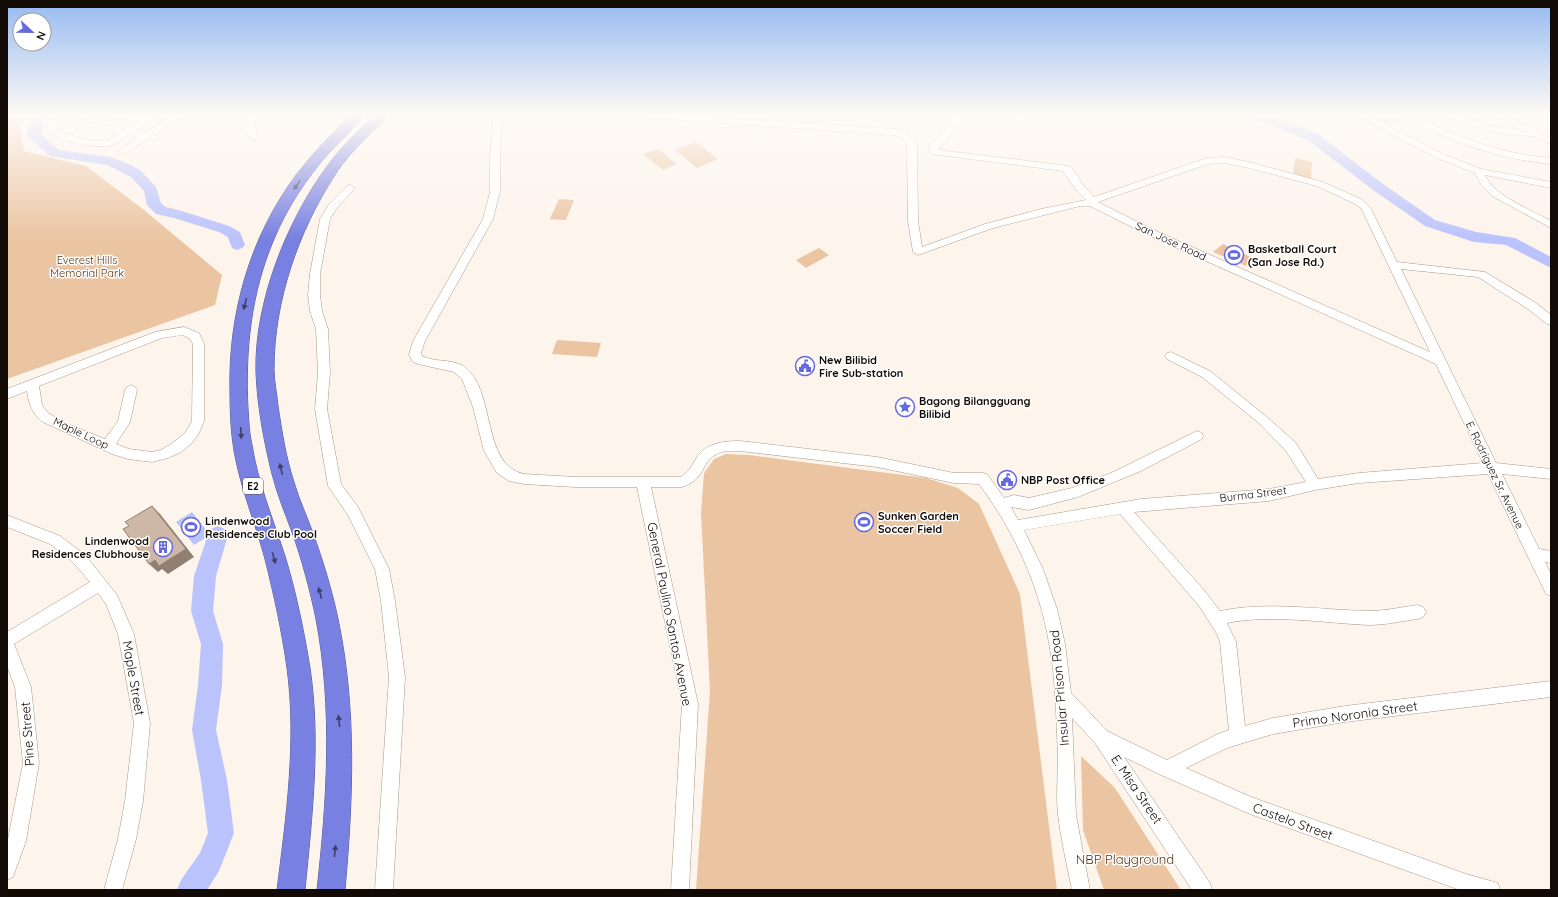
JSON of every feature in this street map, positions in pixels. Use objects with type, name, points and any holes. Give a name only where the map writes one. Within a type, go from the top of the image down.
[{"type":"highway","name":"E2","points":[[291,890],[301,788],[302,731],[299,671],[288,612],[242,444],[238,384],[239,341],[244,306],[261,250],[277,216],[295,187],[320,156]]},
{"type":"highway","points":[[331,890],[336,846],[340,775],[340,733],[333,666],[323,605],[306,541],[284,482],[272,428],[265,370],[268,338],[274,302],[287,257],[306,215],[328,175],[344,156]]},
{"type":"street","points":[[495,156],[495,192],[488,218],[423,332],[416,348],[415,355],[417,359],[424,362],[455,367],[469,377],[491,451],[496,462],[508,474],[514,477],[536,481],[643,483]]},
{"type":"street","name":"San Jose Road","points":[[912,156],[913,221],[918,252],[989,226],[1041,212],[1090,202],[1152,233],[1439,361]]},
{"type":"street","points":[[964,156],[1068,169],[1090,202]]},
{"type":"street","points":[[1440,156],[1479,171],[1551,185]]},
{"type":"street","points":[[1515,156],[1551,161]]},
{"type":"street","name":"E. Rodriguez Sr. Avenue","points":[[1090,202],[1207,161],[1224,160],[1246,164],[1320,184],[1363,205],[1394,265],[1439,361],[1551,589]]},
{"type":"street","points":[[1479,171],[1483,181],[1494,194],[1551,224]]},
{"type":"street","points":[[350,188],[332,206],[325,219],[315,274],[314,295],[316,311],[322,329],[324,373],[321,409],[335,486],[353,511],[382,569],[397,677],[384,890]]},
{"type":"street","points":[[1539,218],[1551,216]]},
{"type":"street","points":[[1394,265],[1481,274],[1532,306],[1551,321]]},
{"type":"street","name":"Maple Loop","points":[[184,331],[192,334],[198,339],[200,352],[198,421],[195,432],[186,442],[170,452],[151,458],[131,456],[108,446],[48,418],[39,411],[32,384],[158,335],[184,331]]},
{"type":"street","points":[[1171,356],[1206,374],[1264,421],[1290,447],[1315,485]]},
{"type":"street","points":[[7,394],[32,384]]},
{"type":"street","points":[[108,446],[124,422],[131,390]]},
{"type":"street","points":[[1002,504],[1014,501],[1024,504],[1034,503],[1079,490],[1146,463],[1197,436]]},
{"type":"street","name":"Insular Prison Road","points":[[643,483],[682,482],[690,478],[704,456],[713,449],[733,446],[906,467],[949,478],[973,480],[982,478],[1002,504],[1015,526],[1046,599],[1054,628],[1059,654],[1062,695],[1067,814],[1081,890]]},
{"type":"street","name":"Burma Street","points":[[1015,526],[1141,505],[1268,495],[1359,478],[1492,468],[1551,474]]},
{"type":"street","name":"General Paulino Santos Avenue","points":[[643,483],[690,704],[680,890]]},
{"type":"street","points":[[1123,508],[1217,618],[1228,642],[1238,736]]},
{"type":"street","name":"Maple Street","points":[[7,521],[55,540],[75,555],[112,600],[126,634],[142,723],[134,801],[128,839],[113,890]]},
{"type":"street","points":[[1534,555],[1551,557]]},
{"type":"street","points":[[7,640],[100,584]]},
{"type":"street","points":[[1217,618],[1242,613],[1302,614],[1371,618],[1418,612]]},
{"type":"street","name":"Pine Street","points":[[7,646],[24,687],[31,762],[17,841],[7,871]]},
{"type":"street","name":"Primo Noronia Street","points":[[1167,769],[1224,740],[1272,726],[1345,714],[1551,689]]},
{"type":"street","name":"E. Misa Street","points":[[1062,695],[1101,737],[1203,890]]},
{"type":"street","name":"Castelo Street","points":[[1101,737],[1167,769],[1250,805],[1466,883],[1491,890]]},
{"type":"green space","name":"Everest Hills Memorial Park","points":[[7,156],[44,156],[86,166],[144,210],[222,275],[215,305],[7,379]]},
{"type":"green space","points":[[645,156],[666,156],[676,164],[663,170]]},
{"type":"green space","points":[[682,156],[714,156],[718,159],[697,168]]},
{"type":"green space","points":[[1295,158],[1312,162],[1311,179],[1293,175]]},
{"type":"green space","points":[[559,199],[574,200],[566,220],[550,219]]},
{"type":"green space","name":"Basketball Court (San Jose Rd.)","points":[[1223,244],[1255,259],[1246,266],[1213,252]]},
{"type":"green space","points":[[819,248],[829,255],[806,268],[796,260]]},
{"type":"green space","points":[[557,340],[601,343],[597,357],[552,354]]},
{"type":"green space","points":[[726,454],[748,455],[926,478],[958,488],[979,504],[1020,594],[1057,890],[696,890],[710,691],[701,513],[704,473],[714,459]]},
{"type":"green space","name":"NBP Playground","points":[[1081,756],[1115,788],[1181,890],[1104,890],[1083,830]]},
{"type":"water","name":"Lindenwood Residences Club Pool","points":[[192,512],[210,535],[194,545],[176,522]]},
{"type":"building","name":"Lindenwood Residences Clubhouse","points":[[152,506],[186,549],[159,566],[155,560],[149,564],[123,529],[129,526],[125,522]]},
{"type":"waterway","points":[[75,156],[110,161],[126,168],[136,174],[151,190],[154,205],[161,211],[177,214],[224,229],[235,235],[237,245]]},
{"type":"waterway","points":[[1338,156],[1378,187],[1430,223],[1474,237],[1510,241],[1551,263]]},
{"type":"waterway","points":[[191,890],[210,862],[221,833],[214,780],[204,730],[210,685],[212,644],[202,611],[205,576],[218,535]]},
{"type":"place","name":"Basketball Court (San Jose Rd.)","points":[[1234,255]]},
{"type":"place","name":"New Bilibid Fire Sub-station","points":[[805,366]]},
{"type":"place","name":"Bagong Bilangguang Bilibid","points":[[905,407]]},
{"type":"place","name":"NBP Post Office","points":[[1007,480]]},
{"type":"place","name":"Sunken Garden Soccer Field","points":[[864,522]]},
{"type":"place","name":"Lindenwood Residences Club Pool","points":[[191,527]]},
{"type":"place","name":"Lindenwood Residences Clubhouse","points":[[163,547]]}]
